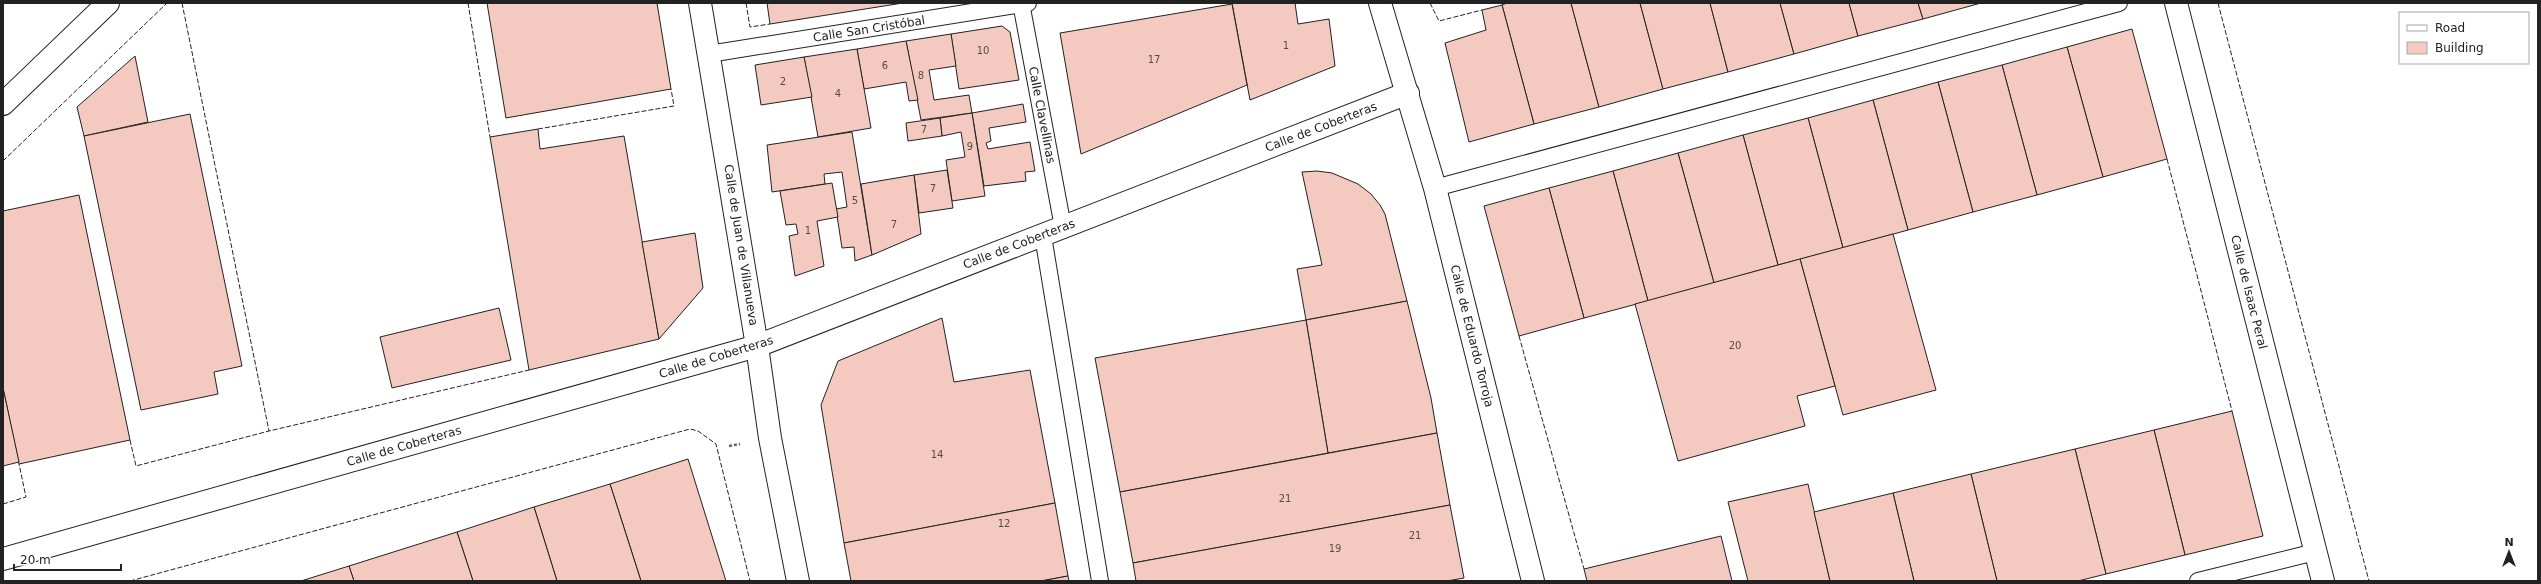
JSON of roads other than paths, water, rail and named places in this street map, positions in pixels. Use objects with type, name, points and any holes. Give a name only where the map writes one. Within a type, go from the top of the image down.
[{"type":"street","points":[[3,104],[108,3]]},
{"type":"street","name":"Calle de Juan de Villanueva","points":[[700,3],[757,346],[770,438],[798,581]]},
{"type":"street","name":"Calle de Eduardo Torroja","points":[[1380,3],[1436,188],[1532,581]]},
{"type":"street","name":"Calle de Isaac Peral","points":[[2176,3],[2323,581]]},
{"type":"street","name":"Calle de Coberteras","points":[[3,559],[757,346],[1408,93]]},
{"type":"lane","name":"Calle San Cristóbal","points":[[709,54],[1023,3]]},
{"type":"lane","name":"Calle Clavellinas","points":[[1023,3],[1063,227]]},
{"type":"lane","points":[[1436,188],[2119,3]]},
{"type":"lane","points":[[1043,236],[1100,581]]},
{"type":"lane","points":[[2198,581],[2315,552]]}]
